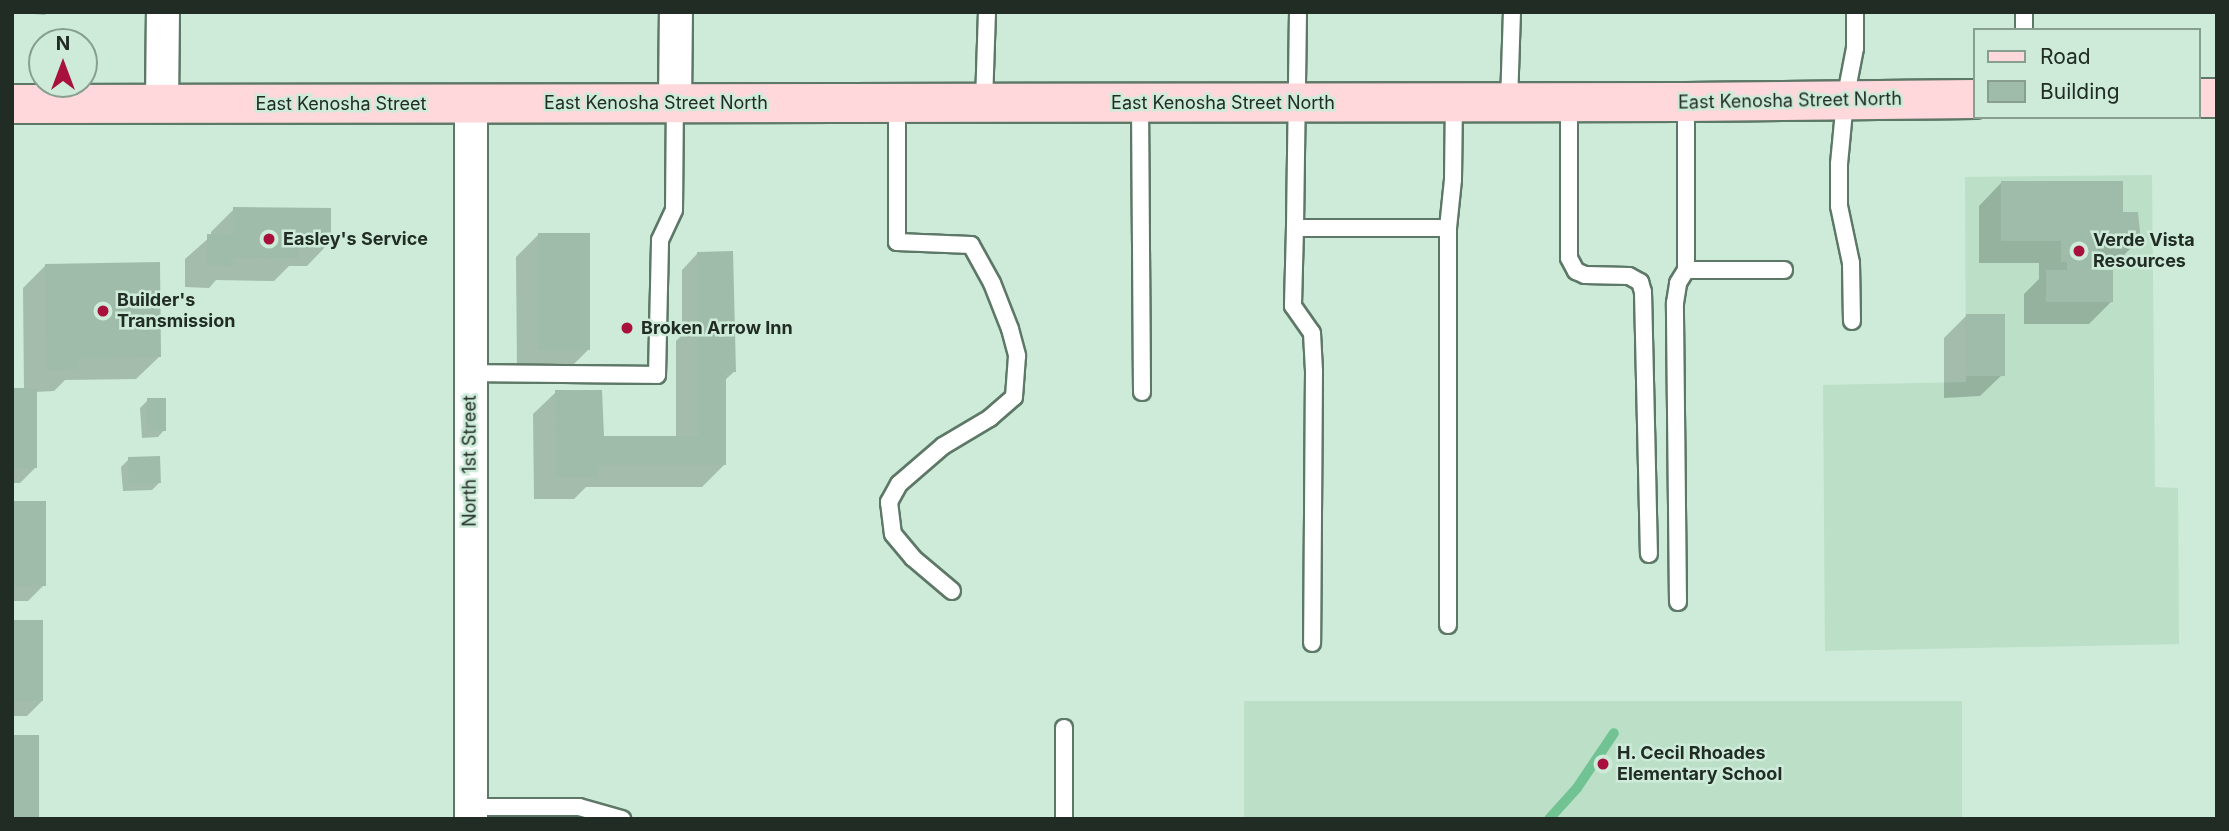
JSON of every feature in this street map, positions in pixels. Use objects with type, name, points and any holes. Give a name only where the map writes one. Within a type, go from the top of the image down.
[{"type":"main road","name":"East Kenosha Street North","points":[[471,104],[1454,103],[1974,99]]},
{"type":"main road","points":[[12,104],[162,104]]},
{"type":"main road","name":"East Kenosha Street","points":[[162,104],[471,104]]},
{"type":"street","points":[[162,104],[163,12]]},
{"type":"street","points":[[675,103],[676,12]]},
{"type":"street","name":"North 1st Street","points":[[471,104],[471,813]]},
{"type":"lane","points":[[984,102],[987,12]]},
{"type":"lane","points":[[1298,12],[1293,306],[1312,333],[1312,643]]},
{"type":"lane","points":[[1509,102],[1512,12]]},
{"type":"lane","points":[[1852,321],[1851,263],[1839,206],[1845,100],[1855,48],[1855,12]]},
{"type":"lane","points":[[897,102],[897,242],[971,245],[992,283],[1017,356],[1014,397],[990,418],[943,446],[898,484],[889,502],[893,534],[913,558],[952,591]]},
{"type":"lane","points":[[1570,102],[1570,258],[1576,271],[1585,275],[1629,276],[1640,282],[1643,292],[1649,554]]},
{"type":"lane","points":[[1678,602],[1675,303],[1678,283],[1686,270],[1686,102]]},
{"type":"lane","points":[[470,373],[657,375],[660,240],[674,211],[675,103]]},
{"type":"lane","points":[[1140,103],[1142,392]]},
{"type":"lane","points":[[1447,625],[1448,228],[1454,103]]},
{"type":"lane","points":[[1296,228],[1448,228]]},
{"type":"lane","points":[[1686,270],[1784,270]]},
{"type":"lane","points":[[1064,728],[1064,819]]},
{"type":"lane","points":[[471,813],[579,807],[622,819]]},
{"type":"shaded area","points":[[2152,175],[2155,487],[2178,488],[2179,644],[1825,651],[1823,385],[1966,382],[1965,177]]},
{"type":"shaded area","name":"H. Cecil Rhoades Elementary School","points":[[1244,701],[1962,701],[1962,819],[1244,819]]},
{"type":"building","name":"Verde Vista Resources","points":[[2001,181],[2123,181],[2123,212],[2138,212],[2141,241],[2098,241],[2098,270],[2113,270],[2113,302],[2046,302],[2046,270],[2067,270],[2067,262],[2061,262],[2061,241],[2001,241]]},
{"type":"building","name":"Easley's Service","points":[[233,207],[331,208],[331,244],[299,244],[298,259],[233,258],[233,266],[207,265],[207,234],[233,235]]},
{"type":"building","points":[[538,233],[590,233],[590,350],[538,350]]},
{"type":"building","points":[[733,251],[736,372],[726,372],[726,465],[598,465],[598,477],[556,477],[555,390],[602,390],[604,436],[698,436],[697,252]]},
{"type":"building","name":"Builder's Transmission","points":[[160,262],[161,357],[79,358],[79,369],[46,370],[45,264]]},
{"type":"building","points":[[1966,314],[2005,314],[2005,376],[1966,376]]},
{"type":"building","points":[[12,388],[37,388],[37,468],[12,468]]},
{"type":"building","points":[[147,398],[166,398],[166,431],[147,431]]},
{"type":"building","points":[[160,456],[161,483],[129,484],[128,457]]},
{"type":"building","points":[[12,501],[46,501],[46,586],[12,586]]},
{"type":"building","points":[[12,620],[43,620],[43,701],[12,701]]},
{"type":"building","points":[[12,735],[39,735],[39,819],[12,819]]},
{"type":"waterway","points":[[1549,819],[1577,788],[1614,733]]},
{"type":"place","name":"Easley's Service","points":[[269,239]]},
{"type":"place","name":"Verde Vista Resources","points":[[2079,251]]},
{"type":"place","name":"Builder's Transmission","points":[[103,311]]},
{"type":"place","name":"Broken Arrow Inn","points":[[627,328]]},
{"type":"place","name":"H. Cecil Rhoades Elementary School","points":[[1603,764]]}]
